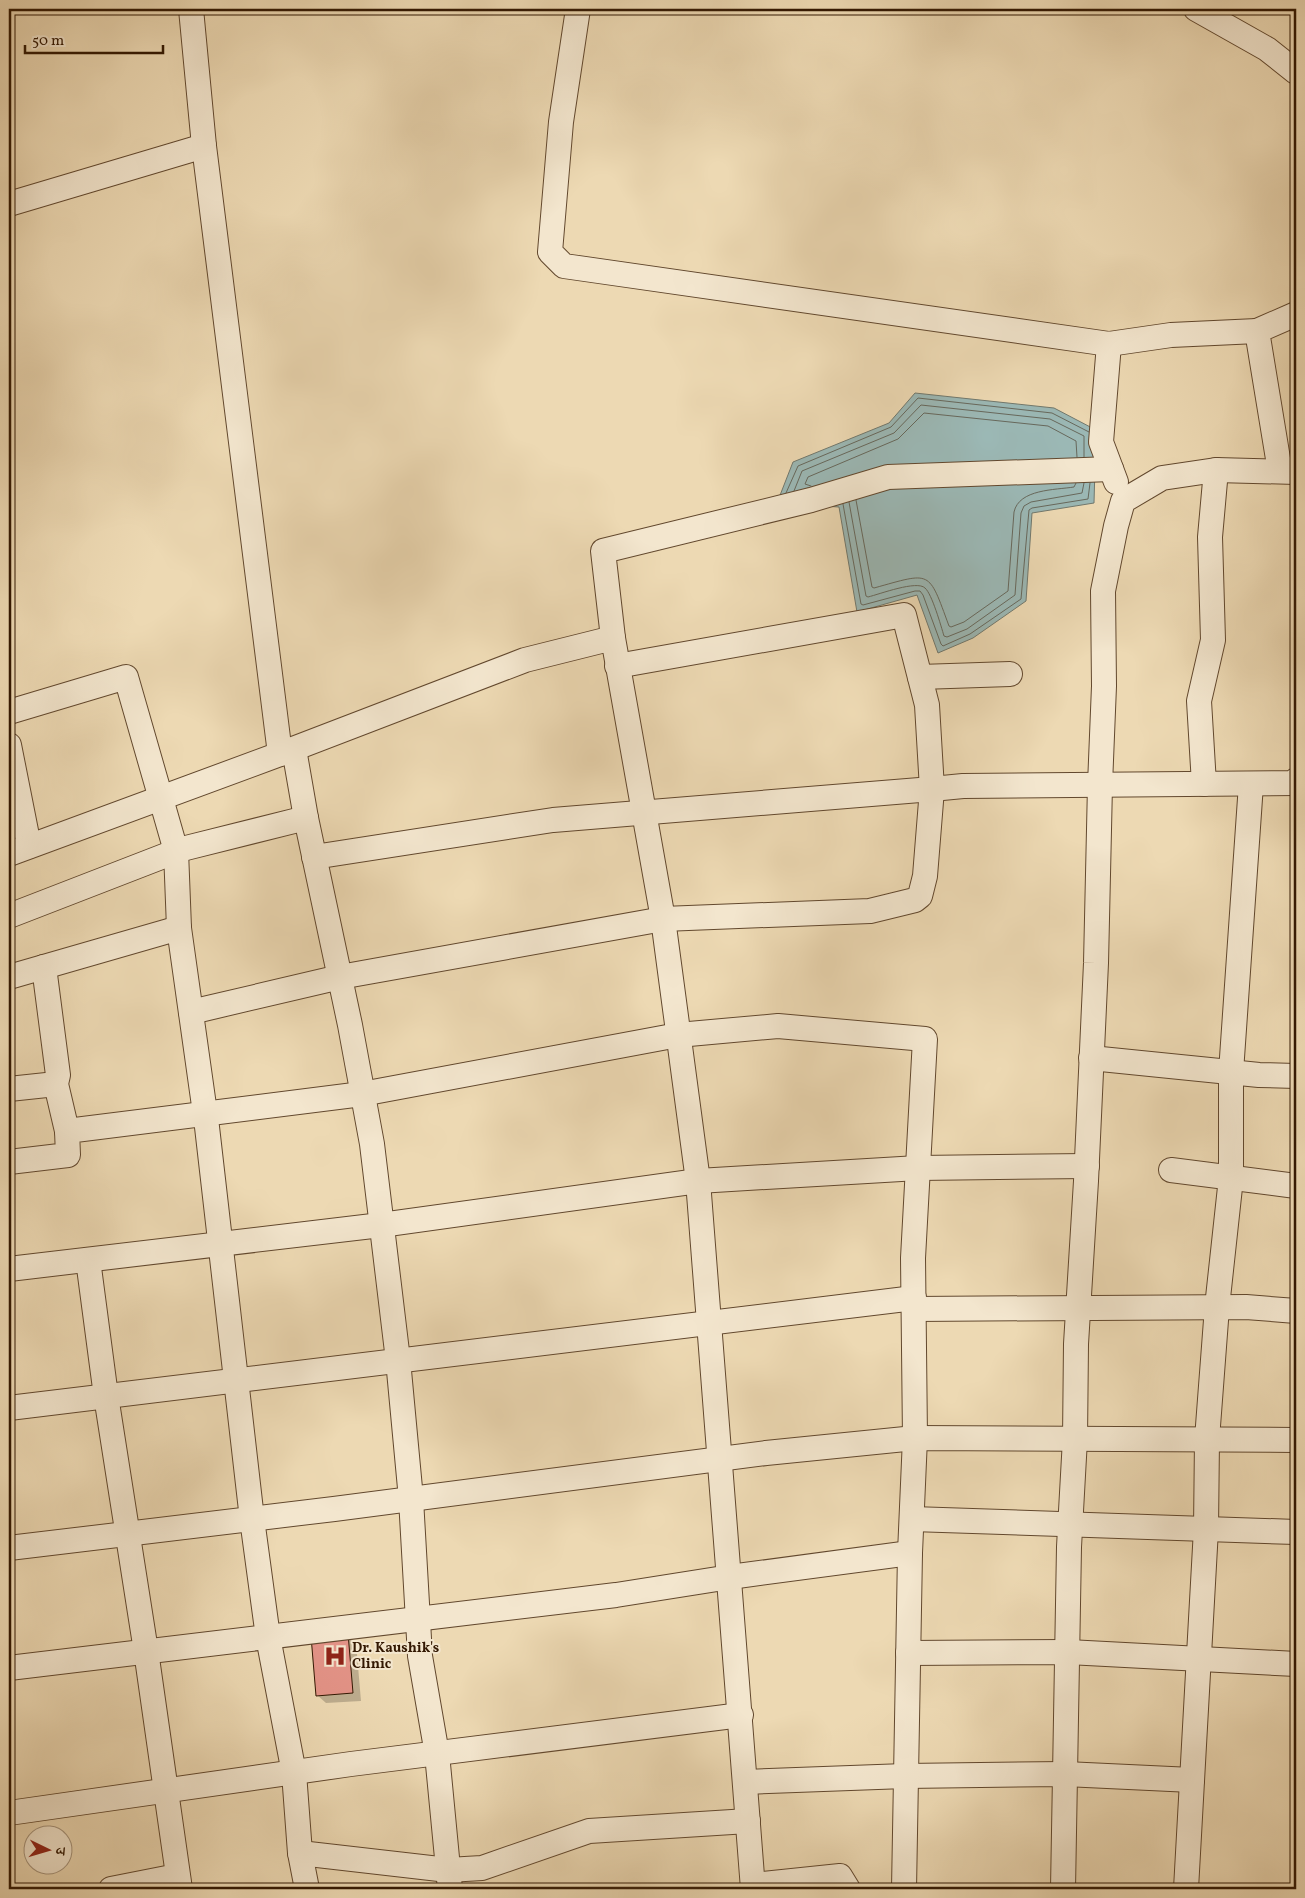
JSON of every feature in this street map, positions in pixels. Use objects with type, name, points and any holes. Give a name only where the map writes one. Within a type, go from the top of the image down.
[{"type":"street","points":[[191,9],[204,146],[287,752],[306,818],[340,977],[372,1144],[398,1360],[411,1499],[420,1656],[437,1754],[449,1880]]},
{"type":"street","points":[[578,9],[561,122],[550,252],[564,266],[1108,344],[1171,335],[1257,331],[1296,314]]},
{"type":"street","points":[[1196,9],[1267,49],[1296,72]]},
{"type":"street","points":[[9,204],[204,146]]},
{"type":"street","points":[[1124,501],[1162,478],[1216,470],[1288,472],[1257,331]]},
{"type":"street","points":[[1063,1889],[1070,1525],[1075,1439],[1076,1344],[1087,1166],[1096,963],[1104,686],[1103,591],[1116,526],[1124,501],[1101,442],[1108,344]]},
{"type":"street","points":[[848,1889],[840,1876],[753,1887],[698,1181],[663,918],[613,638],[603,551],[811,500],[888,477],[1111,468]]},
{"type":"street","points":[[1204,784],[1200,701],[1213,640],[1210,537],[1216,470]]},
{"type":"street","points":[[191,1012],[340,977],[663,918],[870,911],[915,900],[920,896],[925,876],[932,789],[927,705],[904,615],[618,666]]},
{"type":"street","points":[[9,744],[19,850],[287,752],[524,660],[613,638]]},
{"type":"street","points":[[920,677],[1010,674]]},
{"type":"street","points":[[9,712],[126,677],[176,851],[179,928],[221,1244],[252,1519],[268,1637],[294,1773],[300,1853],[307,1889]]},
{"type":"street","points":[[314,857],[553,820],[963,786],[1251,784],[1296,783],[1296,780]]},
{"type":"street","points":[[1186,1889],[1206,1529],[1207,1439],[1217,1308],[1231,1178],[1231,1072],[1251,784]]},
{"type":"street","points":[[9,916],[176,851],[306,818]]},
{"type":"street","points":[[9,977],[179,928]]},
{"type":"street","points":[[9,1162],[68,1155],[68,1131],[56,1084],[58,1075],[44,967]]},
{"type":"street","points":[[68,1131],[362,1094],[678,1035],[778,1026],[925,1039],[913,1258],[915,1438],[910,1553],[904,1889]]},
{"type":"street","points":[[1091,1058],[1231,1072],[1296,1076]]},
{"type":"street","points":[[9,1089],[56,1084]]},
{"type":"street","points":[[9,1269],[381,1225],[698,1181],[918,1168],[1087,1166]]},
{"type":"street","points":[[1171,1170],[1296,1186]]},
{"type":"street","points":[[88,1260],[106,1396],[146,1651],[178,1883],[111,1889]]},
{"type":"street","points":[[9,1408],[709,1323],[914,1303],[1078,1308],[1296,1310]]},
{"type":"street","points":[[9,1548],[720,1459],[915,1438],[1296,1440]]},
{"type":"street","points":[[912,1519],[1296,1532]]},
{"type":"street","points":[[9,1668],[616,1595],[730,1577],[910,1553]]},
{"type":"street","points":[[908,1654],[1068,1652],[1296,1664]]},
{"type":"street","points":[[9,1813],[294,1773],[741,1715]]},
{"type":"street","points":[[745,1782],[905,1776],[1065,1774],[1192,1780]]},
{"type":"street","points":[[300,1853],[449,1880],[589,1831],[748,1821]]},
{"type":"water","points":[[915,393],[1054,408],[1096,430],[1094,503],[1032,513],[1026,601],[973,638],[938,653],[917,595],[857,612],[839,507],[777,503],[793,462],[889,423]]},
{"type":"building","points":[[348,1633],[353,1693],[316,1696],[311,1636]]},
{"type":"place","name":"Dr. Kaushik's Clinic","points":[[335,1656]]}]
